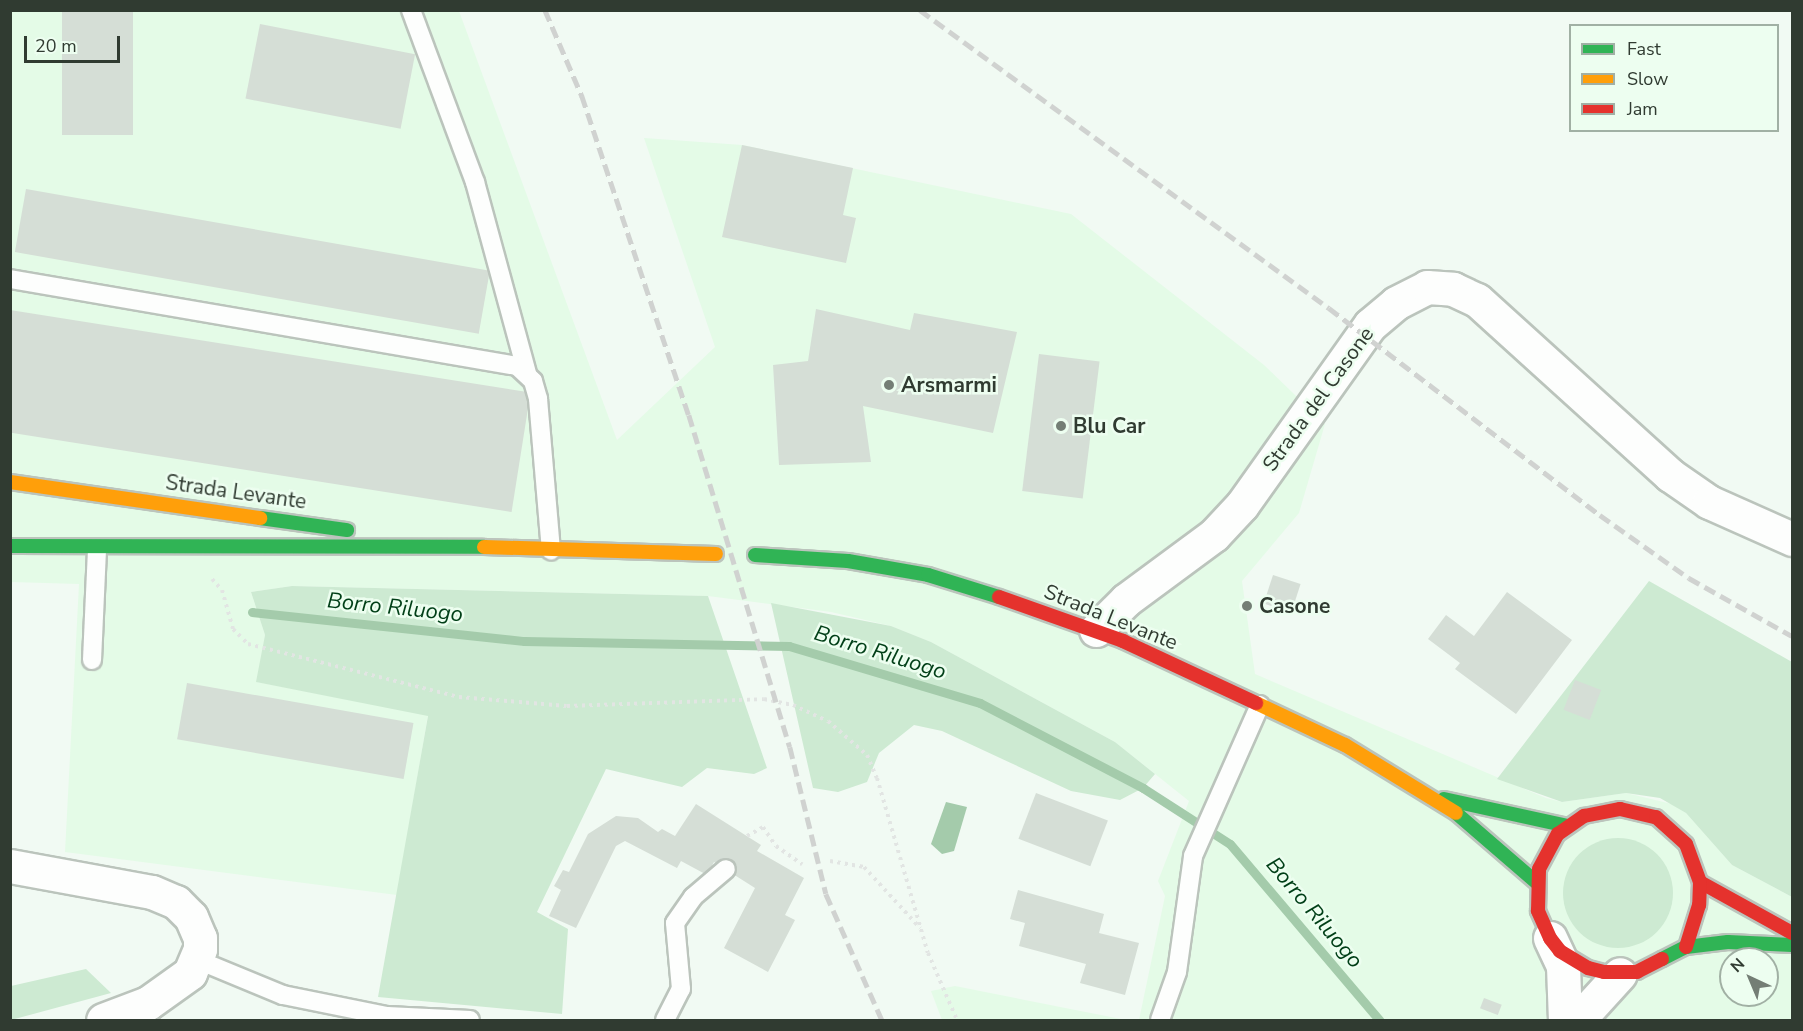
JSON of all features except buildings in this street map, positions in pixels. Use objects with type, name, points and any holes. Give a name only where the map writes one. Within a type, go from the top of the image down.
[{"type":"main road","name":"Strada Levante","points":[[10,482],[455,546]]},
{"type":"main road","name":"Strada Levante","points":[[10,546],[97,549],[455,546],[716,554]]},
{"type":"main road","name":"Strada Levante","points":[[755,555],[848,561],[928,575],[1096,630],[1345,745],[1481,832],[1536,882]]},
{"type":"main road","name":"Strada Levante","points":[[1425,795],[1568,826]]},
{"type":"main road","points":[[1686,947],[1699,905],[1700,882],[1686,844],[1656,818],[1629,810],[1602,810],[1568,826],[1543,856],[1536,882],[1538,911],[1550,938],[1573,961],[1588,968],[1620,974],[1653,966],[1686,947],[1746,940],[1792,945]]},
{"type":"main road","points":[[1700,882],[1792,933]]},
{"type":"street","name":"Strada del Casone","points":[[1096,630],[1126,600],[1214,536],[1242,505],[1370,325],[1396,303],[1427,287],[1454,289],[1477,300],[1670,475],[1709,502],[1792,539]]},
{"type":"street","points":[[10,866],[152,892],[176,902],[191,917],[200,938],[198,960],[190,973],[158,997],[103,1020]]},
{"type":"street","points":[[1550,938],[1563,966],[1565,1020]]},
{"type":"street","points":[[1578,1020],[1620,974]]},
{"type":"lane","points":[[411,10],[475,182],[528,374],[538,399],[551,550]]},
{"type":"lane","points":[[10,279],[511,364],[528,374]]},
{"type":"lane","points":[[92,660],[97,549]]},
{"type":"lane","points":[[1160,1020],[1177,972],[1193,856],[1260,705]]},
{"type":"lane","points":[[664,1020],[681,989],[675,923],[693,897],[726,869]]},
{"type":"lane","points":[[198,960],[283,995],[387,1016],[470,1020]]},
{"type":"path","points":[[205,577],[220,586],[233,629],[248,644],[459,697],[567,706],[764,699],[794,705],[828,721],[867,755],[877,778],[920,928],[957,1020]]},
{"type":"path","points":[[747,836],[763,827],[776,846],[802,864]]},
{"type":"path","points":[[830,861],[864,867],[920,928]]},
{"type":"shaded area","points":[[11,11],[459,11],[617,440],[715,347],[644,138],[742,145],[1071,214],[1264,365],[1325,424],[1299,513],[1242,581],[1255,674],[1546,798],[1562,802],[1626,793],[1672,804],[1686,813],[1732,865],[1792,897],[1792,1020],[1139,1020],[1165,896],[1158,881],[1189,801],[1115,742],[931,642],[891,626],[831,612],[708,596],[292,586],[251,592],[265,635],[257,682],[428,715],[397,895],[65,852],[79,584],[11,582]]},
{"type":"shaded area","points":[[1649,581],[1792,662],[1792,897],[1732,865],[1686,813],[1660,798],[1626,793],[1562,802],[1497,779]]},
{"type":"shaded area","points":[[292,586],[708,596],[767,768],[754,774],[707,768],[682,787],[606,769],[537,912],[568,929],[562,1014],[378,997],[428,716],[256,682],[265,635],[251,592]]},
{"type":"shaded area","points":[[771,603],[891,626],[931,642],[1115,742],[1155,774],[1143,788],[1120,800],[1071,791],[942,731],[914,725],[879,753],[867,782],[838,792],[813,788]]},
{"type":"shaded area","points":[[946,802],[967,807],[954,851],[942,854],[931,844]]},
{"type":"shaded area","points":[[1618,838],[1639,843],[1657,854],[1668,872],[1673,893],[1668,914],[1657,932],[1639,943],[1618,948],[1597,943],[1579,932],[1568,914],[1563,893],[1568,872],[1579,854],[1597,843]]},
{"type":"shaded area","points":[[86,969],[111,993],[11,1020],[11,986]]},
{"type":"shaded area","points":[[955,986],[1126,1020],[942,1020],[931,991]]},
{"type":"waterway","name":"Borro Riluogo","points":[[252,612],[524,641],[789,646],[980,703],[1143,788],[1230,844],[1379,1020]]},
{"type":"railway","points":[[545,10],[582,96],[689,415],[790,747],[826,894],[882,1020]]},
{"type":"railway","points":[[920,10],[1329,308],[1600,515],[1689,578],[1792,636]]},
{"type":"traffic: fast","points":[[260,518],[347,530]]},
{"type":"traffic: fast","points":[[10,546],[484,547]]},
{"type":"traffic: fast","points":[[755,555],[848,561],[928,575],[999,597]]},
{"type":"traffic: fast","points":[[1444,799],[1568,826]]},
{"type":"traffic: fast","points":[[1456,813],[1536,882]]},
{"type":"traffic: fast","points":[[1662,959],[1686,947],[1728,942],[1792,945]]},
{"type":"traffic: slow","points":[[10,482],[260,518]]},
{"type":"traffic: slow","points":[[484,547],[716,554]]},
{"type":"traffic: slow","points":[[1256,703],[1345,745],[1456,813]]},
{"type":"traffic: jam","points":[[999,597],[1123,641],[1256,703]]},
{"type":"traffic: jam","points":[[1662,959],[1637,972],[1604,972],[1588,968],[1560,951],[1550,938],[1538,911],[1539,869],[1558,834],[1584,816],[1620,809],[1656,817],[1686,844],[1700,882],[1699,905],[1686,947]]},
{"type":"traffic: jam","points":[[1700,882],[1792,933]]},
{"type":"place","name":"Arsmarmi","points":[[889,385]]},
{"type":"place","name":"Blu Car","points":[[1061,426]]},
{"type":"place","name":"Casone","points":[[1247,606]]}]
